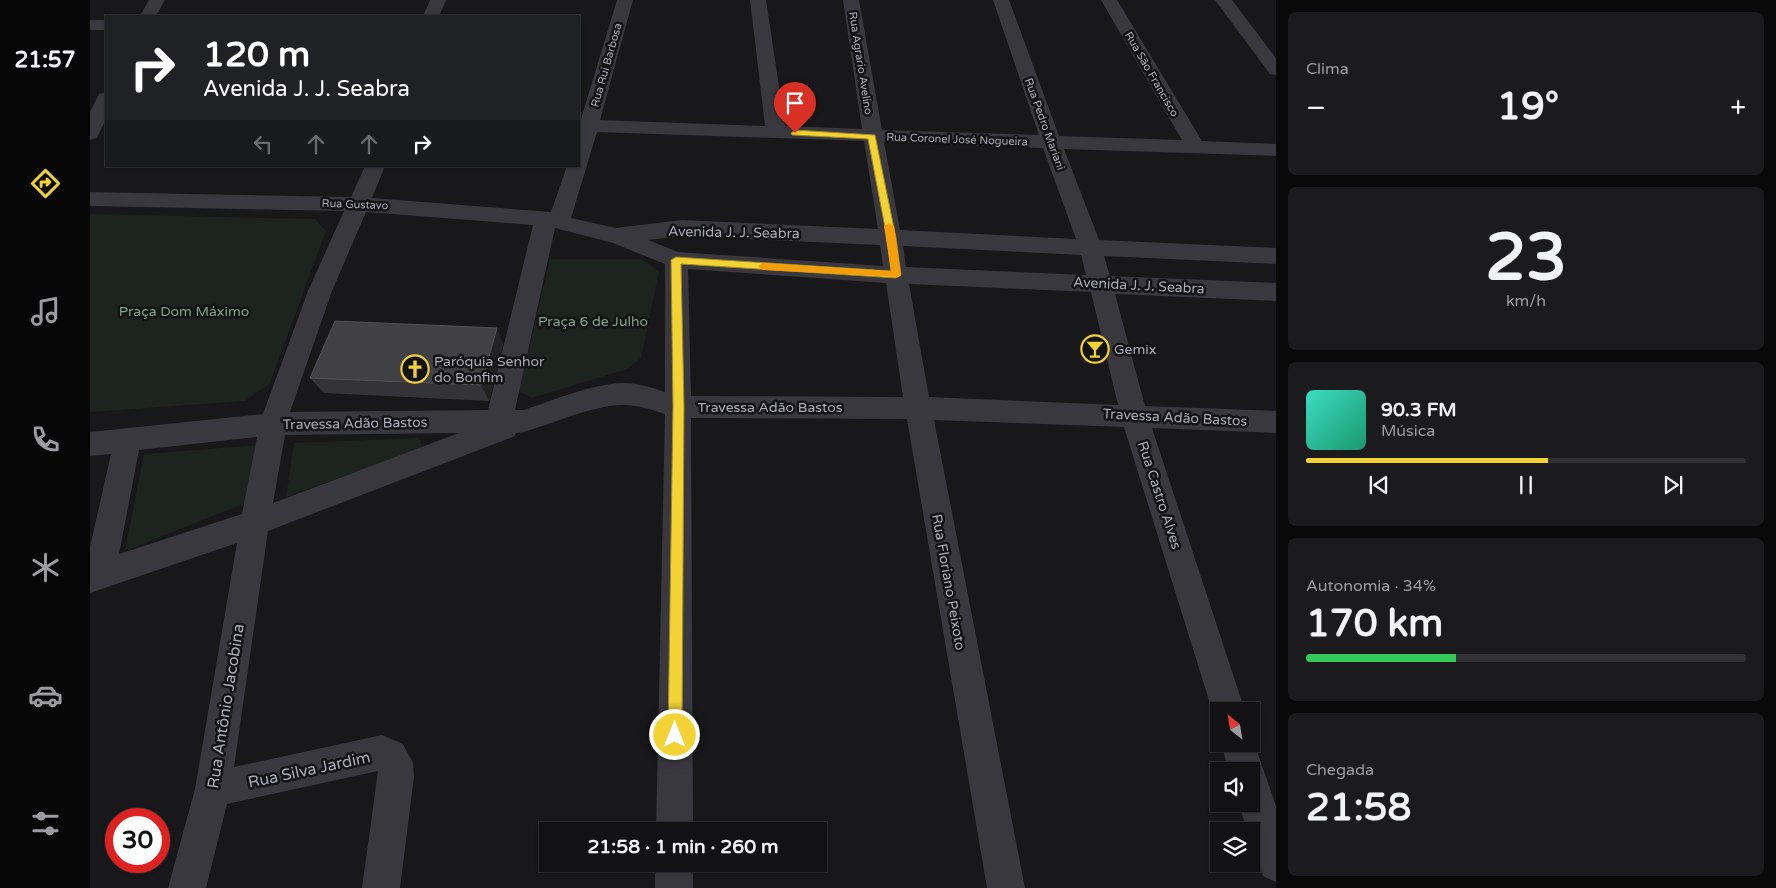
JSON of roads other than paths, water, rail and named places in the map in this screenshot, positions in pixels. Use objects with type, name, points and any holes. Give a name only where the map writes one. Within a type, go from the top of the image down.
[{"type":"street","points":[[148,15],[156,0]]},
{"type":"street","points":[[431,15],[438,0]]},
{"type":"street","name":"Rua Rui Barbosa","points":[[580,152],[584,126],[625,0]]},
{"type":"street","points":[[758,0],[776,132]]},
{"type":"street","name":"Rua Agrario Avelino","points":[[851,0],[896,275]]},
{"type":"street","name":"Rua Pedro Mariani","points":[[1001,0],[1091,248]]},
{"type":"street","name":"Rua São Francisco","points":[[1109,0],[1196,147]]},
{"type":"street","points":[[1223,0],[1276,70]]},
{"type":"street","points":[[90,25],[105,25]]},
{"type":"street","points":[[90,134],[102,101]]},
{"type":"street","name":"Rua Coronel José Nogueira","points":[[584,126],[1276,150]]},
{"type":"street","points":[[254,523],[273,424],[320,290],[375,167]]},
{"type":"street","points":[[94,577],[254,523],[512,421],[553,219],[576,167]]},
{"type":"street","name":"Rua Gustavo","points":[[90,199],[359,204],[553,219],[594,232],[617,236]]},
{"type":"street","name":"Avenida J. J. Seabra","points":[[617,236],[682,228],[1276,256]]},
{"type":"street","name":"Avenida J. J. Seabra","points":[[617,236],[676,260],[896,275],[1276,292]]},
{"type":"street","name":"Rua Castro Alves","points":[[1091,248],[1134,415],[1225,702]]},
{"type":"street","points":[[674,822],[678,406],[676,260]]},
{"type":"street","name":"Rua Floriano Peixoto","points":[[896,275],[918,408],[1006,888]]},
{"type":"street","name":"Travessa Adão Bastos","points":[[90,444],[273,424],[512,421],[596,398],[622,394],[644,396],[678,406],[918,408],[1276,422]]},
{"type":"street","points":[[94,577],[128,440]]},
{"type":"street","name":"Rua Antônio Jacobina","points":[[187,888],[213,789],[254,523]]},
{"type":"street","name":"Rua Silva Jardim","points":[[213,789],[382,753],[391,756],[395,763],[396,776],[380,888]]},
{"type":"street","points":[[1260,812],[1276,864]]},
{"type":"street","points":[[674,872],[674,888]]},
{"type":"place","name":"Gemix","points":[[1095,349]]},
{"type":"place","name":"Paróquia Senhor do Bonfim","points":[[415,369]]},
{"type":"park label","name":"Praça Dom Máximo","points":[[184,311]]},
{"type":"park label","name":"Praça 6 de Julho","points":[[593,321]]}]
